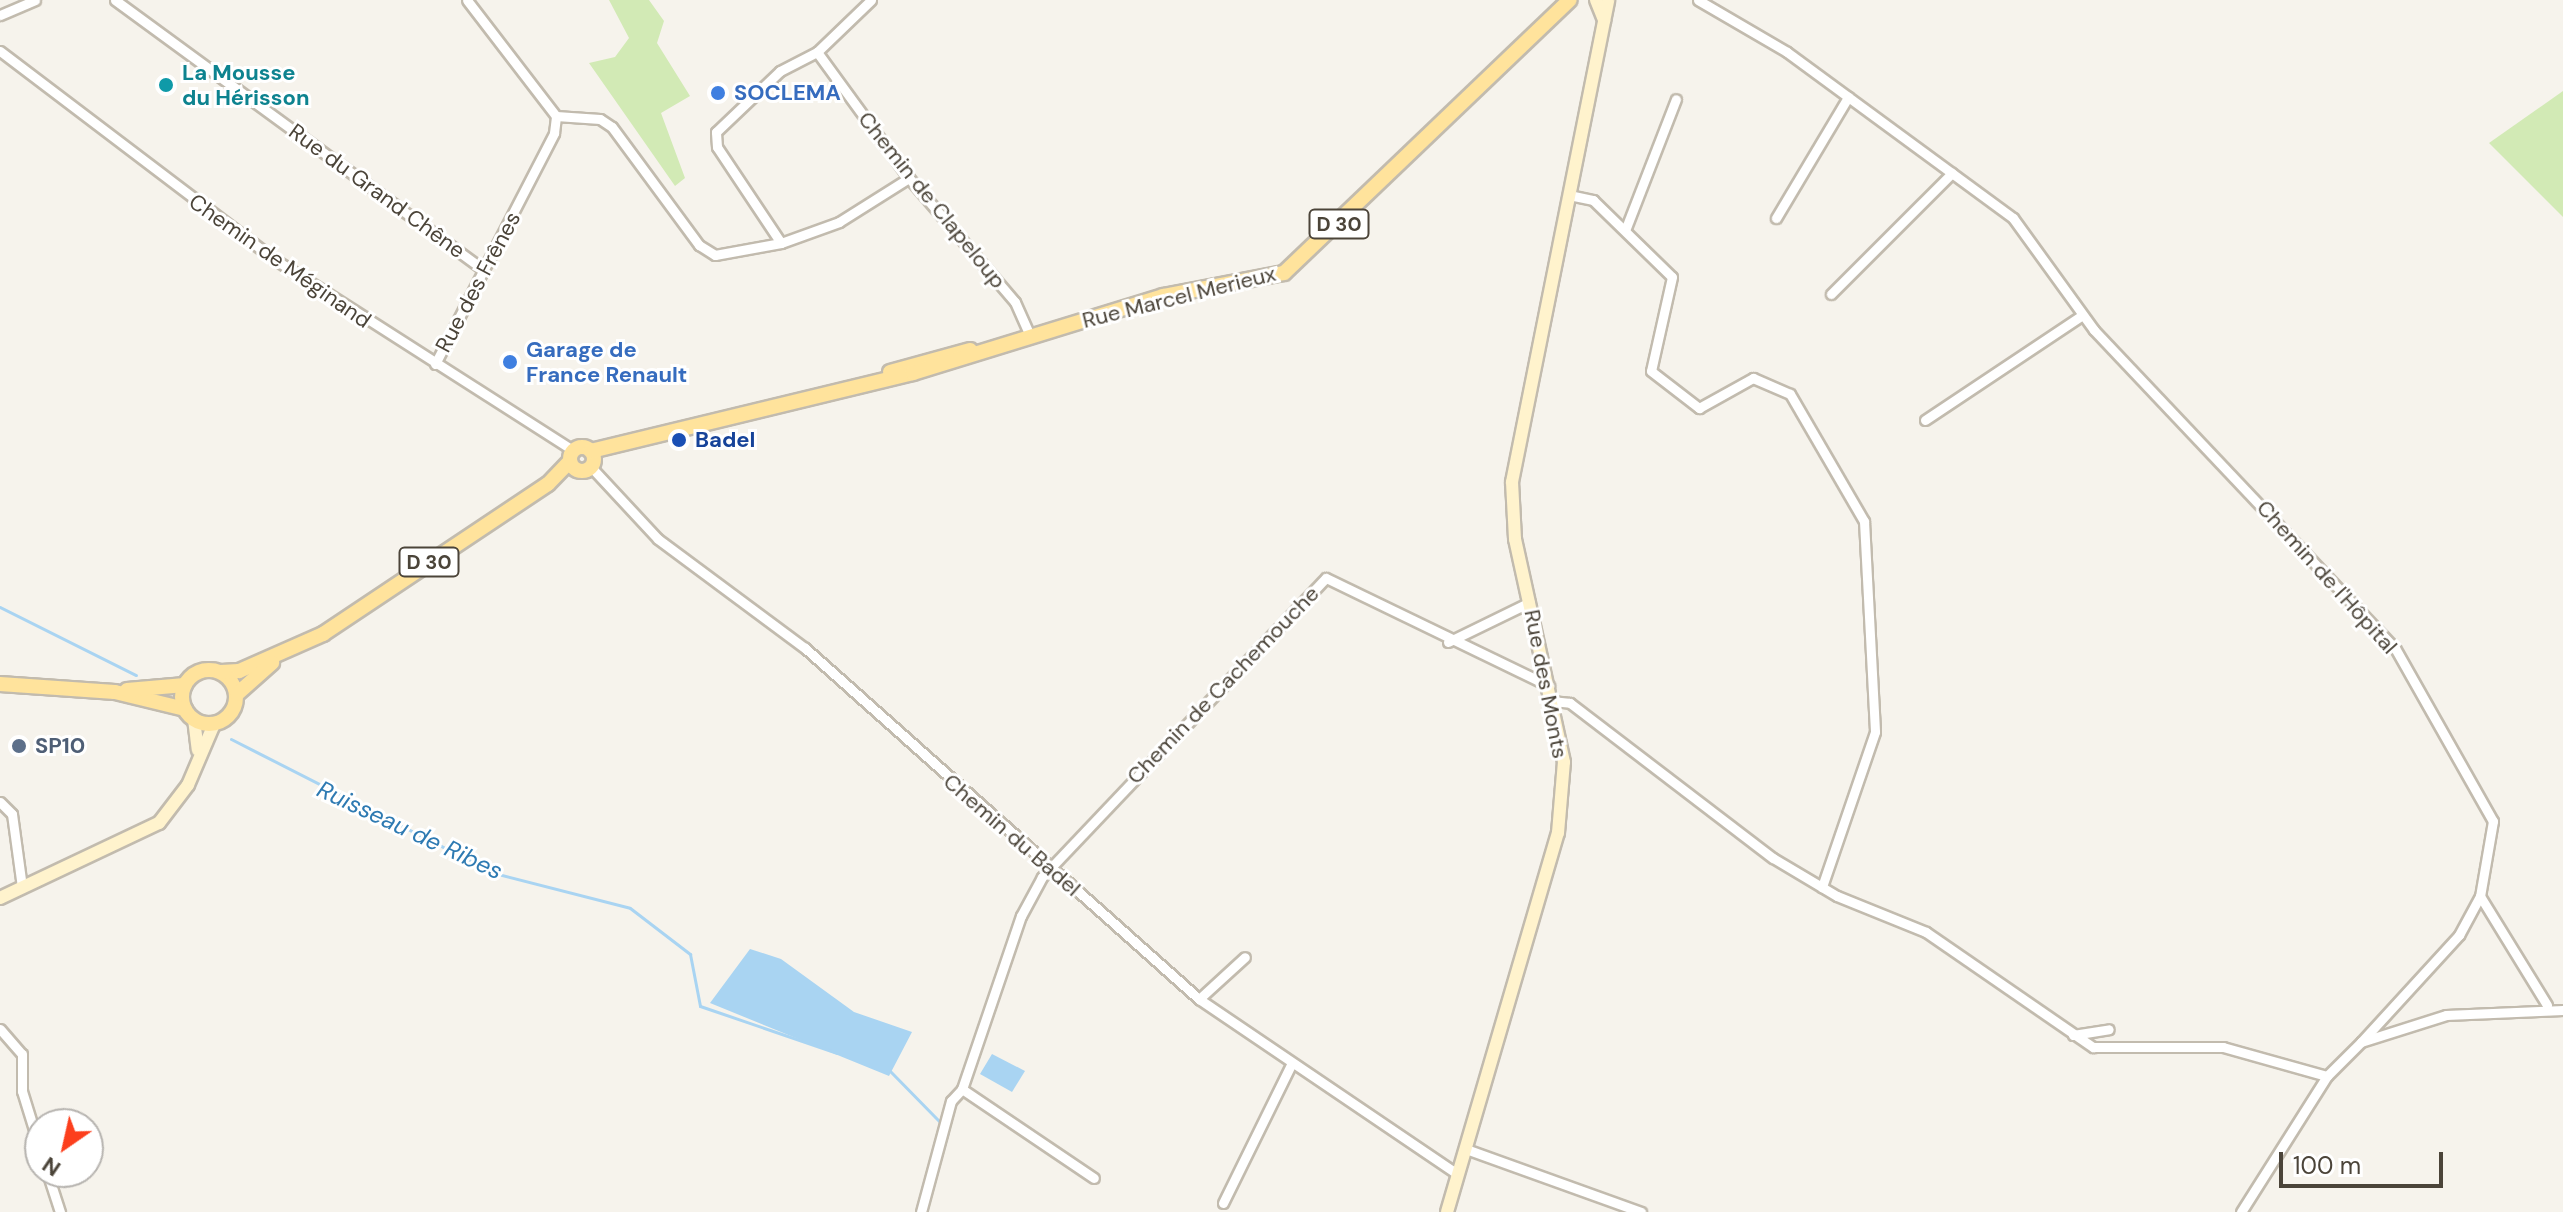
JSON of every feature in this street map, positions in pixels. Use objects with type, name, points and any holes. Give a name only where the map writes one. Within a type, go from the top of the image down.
[{"type":"main road","name":"Rue Marcel Merieux","points":[[572,456],[883,376],[1163,296],[1284,273],[1568,4],[1583,0]]},
{"type":"main road","points":[[572,456],[578,470],[591,467],[591,451]]},
{"type":"main road","name":"D 30","points":[[237,694],[282,655],[548,484],[572,456]]},
{"type":"main road","name":"D 30","points":[[221,672],[282,655]]},
{"type":"main road","points":[[0,684],[115,692],[185,685],[203,670],[221,672],[237,694],[230,715],[214,724],[115,692]]},
{"type":"main road","points":[[185,685],[189,714]]},
{"type":"street","points":[[0,15],[35,0]]},
{"type":"street","name":"Rue du Grand Chêne","points":[[115,0],[484,270]]},
{"type":"street","points":[[467,0],[556,116],[600,119],[612,127],[699,245],[715,255],[781,243],[839,222],[909,178]]},
{"type":"street","points":[[781,243],[717,147],[716,132],[780,71],[817,52],[871,0]]},
{"type":"street","points":[[1596,0],[1604,20]]},
{"type":"street","name":"Rue des Monts","points":[[1447,1212],[1558,833],[1564,762],[1530,602],[1512,482],[1608,0]]},
{"type":"street","name":"Chemin de l'Hôpital","points":[[1698,0],[1848,97],[2013,218],[2081,316],[2395,648],[2493,821],[2480,896],[2459,935],[2327,1076],[2241,1212]]},
{"type":"street","name":"Chemin de Méginand","points":[[0,51],[194,203],[572,456]]},
{"type":"street","name":"Chemin de Clapeloup","points":[[817,52],[909,178],[1015,302],[1030,335]]},
{"type":"street","points":[[1776,218],[1848,97]]},
{"type":"street","points":[[1626,228],[1676,99]]},
{"type":"street","name":"Rue des Frênes","points":[[435,364],[554,133],[556,116]]},
{"type":"street","points":[[1831,294],[1952,173]]},
{"type":"street","points":[[1569,195],[1593,200],[1626,228],[1672,277],[1651,371],[1699,408],[1753,378],[1790,394],[1864,521],[1875,732],[1822,887]]},
{"type":"street","points":[[1925,420],[2081,316]]},
{"type":"street","name":"Chemin du Badel","points":[[591,467],[658,539],[805,648],[1199,999],[1291,1065],[1457,1174]]},
{"type":"street","name":"Chemin de Cachemouche","points":[[1049,867],[1326,578],[1448,642],[1549,686]]},
{"type":"street","points":[[1448,642],[1530,602]]},
{"type":"street","points":[[1552,701],[1570,703],[1716,816],[1822,887],[1926,932],[2073,1035],[2108,1049],[2223,1047],[2327,1076]]},
{"type":"street","points":[[189,714],[197,769]]},
{"type":"street","points":[[0,898],[138,838],[175,806],[197,769],[214,724]]},
{"type":"street","points":[[0,802],[12,814],[22,887]]},
{"type":"street","points":[[921,1212],[951,1101],[962,1089],[1021,916],[1049,867]]},
{"type":"street","points":[[2480,896],[2547,1005]]},
{"type":"street","points":[[1199,999],[1245,957]]},
{"type":"street","points":[[2361,1042],[2446,1015],[2547,1005],[2563,1010]]},
{"type":"street","points":[[0,1029],[22,1054],[22,1091],[27,1108]]},
{"type":"street","points":[[2073,1035],[2109,1029]]},
{"type":"street","points":[[1223,1203],[1291,1065]]},
{"type":"street","points":[[962,1089],[1094,1178]]},
{"type":"street","points":[[1466,1149],[1641,1212]]},
{"type":"street","points":[[52,1188],[60,1212]]},
{"type":"green space","points":[[609,0],[649,0],[664,21],[657,43],[690,96],[661,113],[685,178],[675,186],[589,63],[615,57],[629,38]]},
{"type":"green space","points":[[2563,91],[2563,217],[2489,143]]},
{"type":"water","points":[[750,949],[781,959],[854,1012],[912,1032],[889,1076],[710,1003]]},
{"type":"water","points":[[992,1054],[1025,1071],[1012,1092],[980,1074]]},
{"type":"waterway","name":"Ruisseau de Ribes","points":[[0,607],[136,675]]},
{"type":"waterway","name":"Ruisseau de Ribes","points":[[231,739],[494,873],[630,908],[690,954],[700,1006],[837,1053]]},
{"type":"waterway","name":"Ruisseau de Ribes","points":[[890,1071],[939,1121]]},
{"type":"waterway","name":"Ruisseau de Ribes","points":[[939,1162],[948,1132]]},
{"type":"place","name":"La Mousse du Hérisson","points":[[166,85]]},
{"type":"place","name":"SOCLEMA","points":[[718,93]]},
{"type":"place","name":"Garage de France Renault","points":[[510,362]]},
{"type":"place","name":"Badel","points":[[679,440]]},
{"type":"place","name":"SP10","points":[[19,746]]}]
